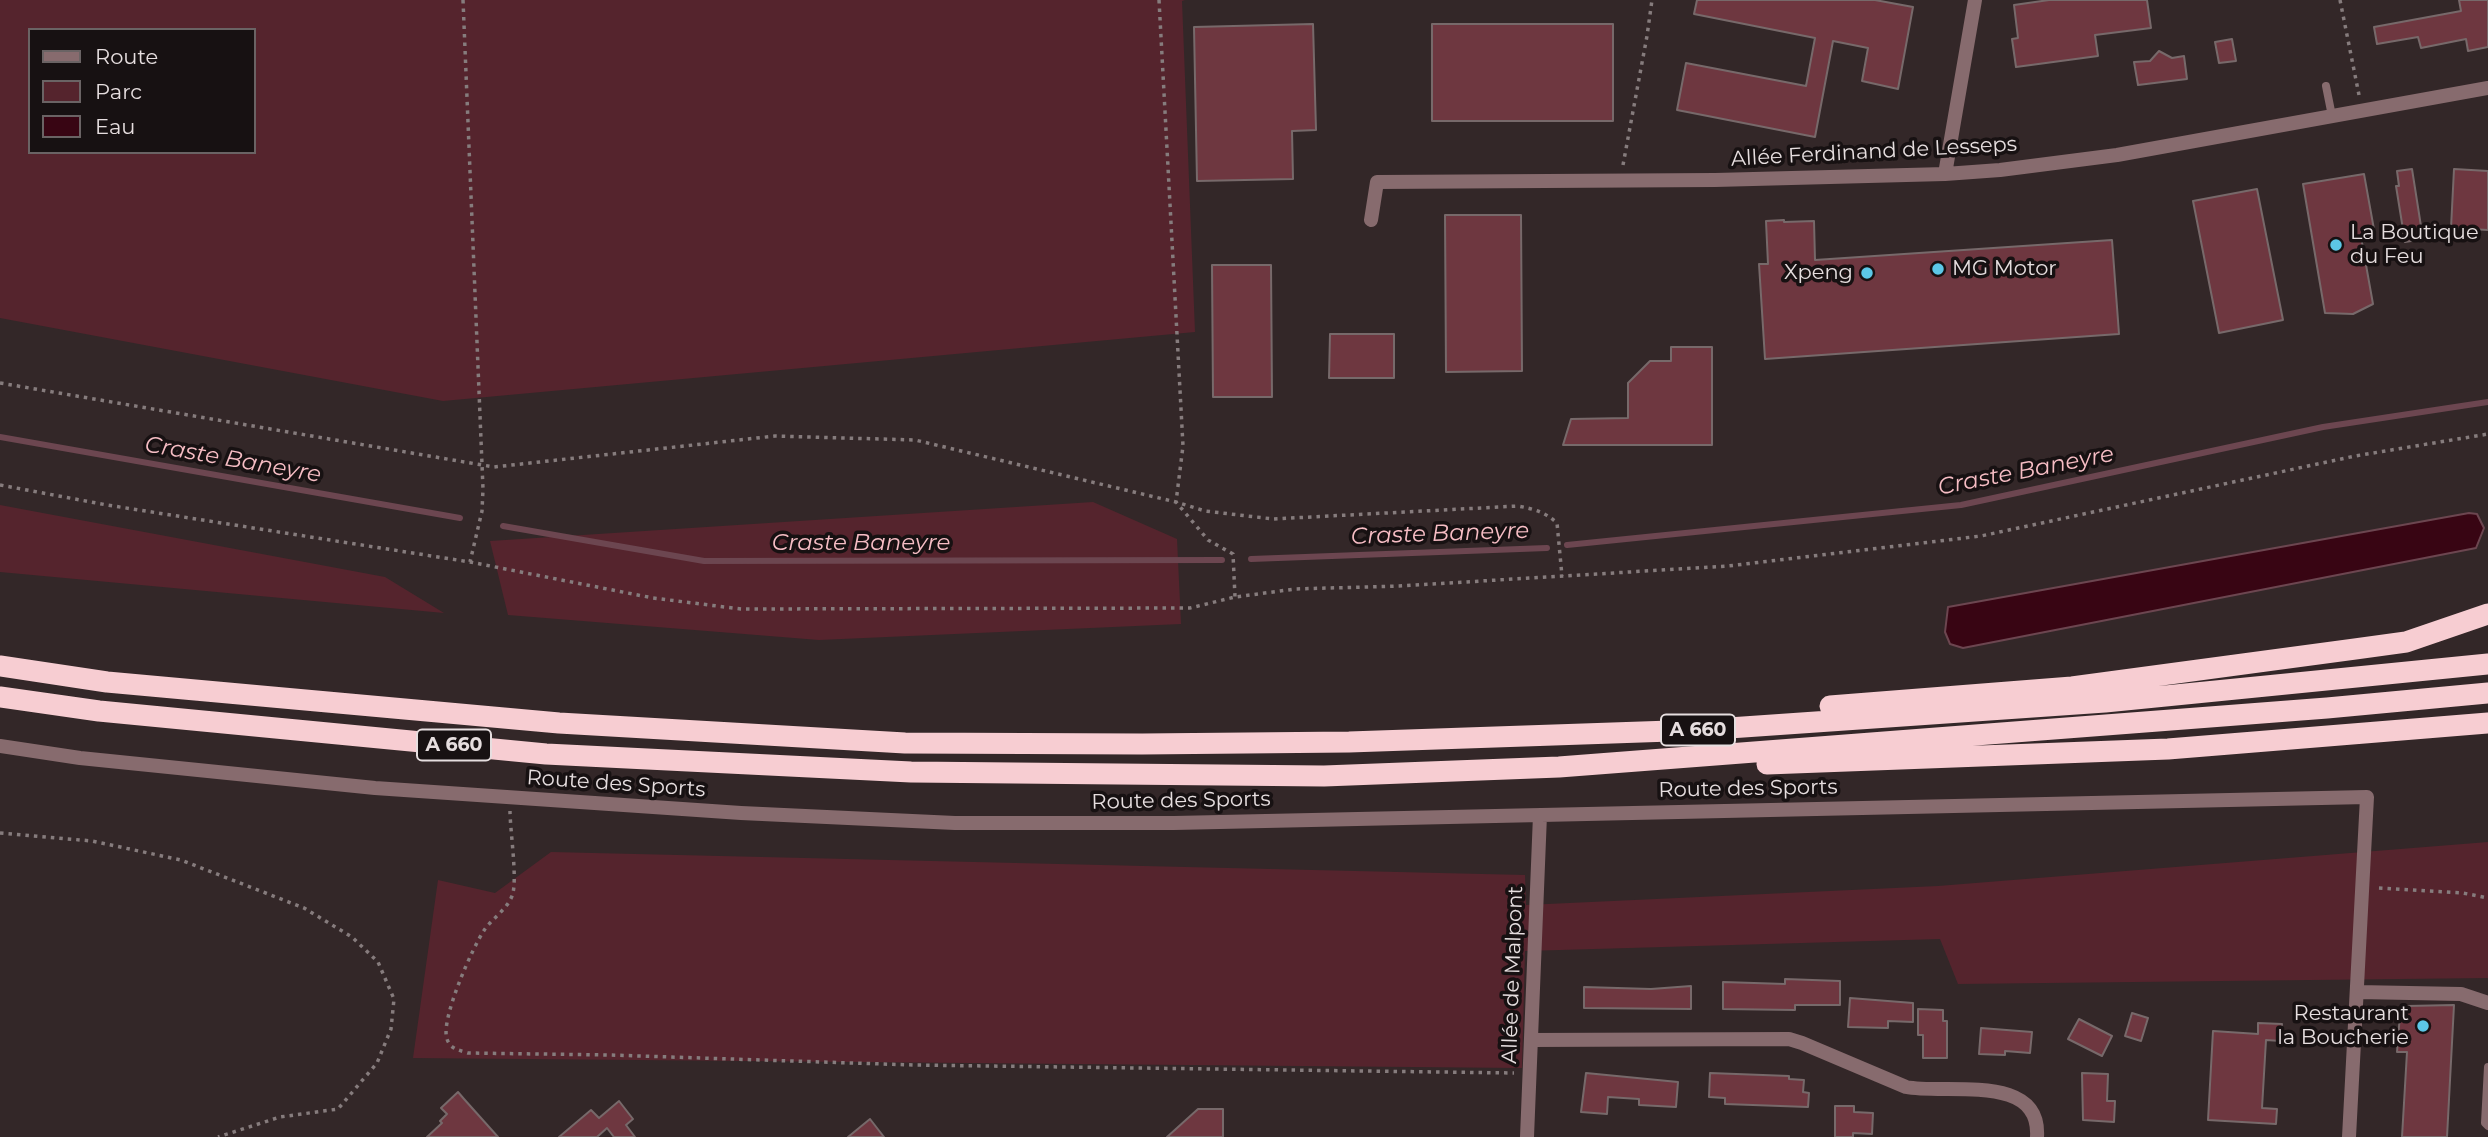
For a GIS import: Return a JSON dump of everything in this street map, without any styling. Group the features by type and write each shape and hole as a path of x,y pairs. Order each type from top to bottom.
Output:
{"highway":[{"path":"1349,742 2072,687 2406,642 2488,614"},
{"name":"A 660","path":"0,666 107,682 586,725 905,743 1142,744 1349,742 1714,729 2105,702 2488,664"},
{"name":"A 660","path":"0,697 113,712 546,754 911,772 1324,776 1559,767 2327,708 2488,693"},
{"path":"1559,767 1844,763 2168,749 2488,723"}],"street":[{"path":"1945,174 1975,0"},
{"name":"Allée Ferdinand de Lesseps","path":"1371,220 1377,182 1619,181 1945,174 2000,170 2116,155 2488,88"},
{"name":"Route des Sports","path":"0,746 79,758 219,773 509,798 741,813 955,822 1174,823 2367,797 2363,887"},
{"name":"Allée de Malpont","path":"1527,1137 1541,815"},
{"path":"2349,1137 2363,887"},
{"path":"2358,992 2461,994 2488,1003"},
{"path":"1531,1040 1789,1040 1906,1087 1922,1090 2006,1092 2029,1107 2035,1117 2038,1137"}],"lane":[{"path":"2326,86 2332,116"},
{"path":"2488,1066 2485,1123 2488,1126"}],"path":[{"path":"463,0 482,466 482,511 470,562"},
{"path":"1159,0 1183,446 1176,502 1208,540 1233,554 1235,597"},
{"path":"1619,181 1652,0"},
{"path":"2340,0 2359,97"},
{"path":"0,383 494,467 775,436 915,440 1205,511 1273,519 1518,506 1548,515 1557,523 1562,576"},
{"path":"0,485 120,507 470,562 653,598 741,609 1190,608 1235,597 1295,589 1399,586 1728,566 1981,536 2355,456 2488,434"},
{"path":"509,798 514,888 512,898 478,940 467,961 446,1024 447,1039 454,1049 461,1051 913,1065 1530,1073"},
{"path":"0,833 92,841 181,860 304,908 352,937 378,962 394,999 391,1029 377,1063 338,1109 279,1117 218,1137"},
{"path":"2363,887 2417,889 2488,898"}],"green space":[{"path":"0,0 1185,0 1182,1 1195,332 443,401 0,318"},
{"path":"1093,502 1177,539 1181,624 819,640 508,615 490,541"},
{"path":"0,505 385,577 444,613 0,572"},
{"path":"2488,842 2488,978 1958,984 1940,939 1525,951 1522,1068 413,1058 438,880 495,893 551,852 1525,875 1526,905 1938,886"}],"water":[{"path":"2469,513 2477,514 2484,528 2476,548 1963,648 1950,644 1945,632 1948,607"}],"building":[{"path":"1697,0 1875,0 1913,7 1898,89 1862,81 1868,48 1833,41 1815,137 1677,110 1686,63 1806,86 1815,38 1694,14"},
{"path":"2049,0 2147,0 2151,28 2095,35 2098,56 2016,67 2012,39 2018,38 2014,5"},
{"path":"2459,0 2488,0 2488,47 2468,51 2466,39 2421,48 2418,37 2377,44 2374,27 2461,11"},
{"path":"1313,24 1316,130 1292,131 1293,179 1197,181 1194,27"},
{"path":"1432,24 1613,24 1613,121 1432,121"},
{"path":"2232,39 2236,61 2219,63 2215,42"},
{"path":"2159,51 2172,58 2184,56 2187,79 2138,85 2134,62 2150,61"},
{"path":"2412,169 2423,239 2405,242 2396,186 2399,186 2397,171"},
{"path":"2454,169 2488,171 2488,230 2451,228"},
{"path":"2364,174 2375,235 2361,237 2373,304 2353,314 2325,313 2303,184"},
{"path":"2257,189 2283,320 2219,333 2193,201"},
{"path":"1445,215 1521,215 1522,371 1446,372"},
{"path":"1766,221 1814,221 1815,260 2112,240 2119,334 1765,359 1759,264 1768,264"},
{"path":"1212,265 1271,265 1272,397 1213,397"},
{"path":"1330,334 1394,334 1394,378 1329,378"},
{"path":"1671,347 1712,347 1712,445 1563,445 1571,419 1628,418 1628,383 1650,361 1671,361"},
{"path":"1785,979 1840,981 1840,1005 1795,1005 1795,1010 1723,1009 1723,982 1785,984"},
{"path":"1691,986 1691,1009 1584,1008 1584,987 1651,989"},
{"path":"1850,998 1913,1003 1913,1022 1888,1021 1888,1028 1848,1027"},
{"path":"2454,1005 2447,1137 2402,1137 2407,1052 2397,1052 2400,1014 2407,1015 2407,1006"},
{"path":"1918,1009 1943,1010 1943,1021 1947,1021 1947,1058 1923,1058 1923,1035 1918,1035"},
{"path":"2132,1013 2148,1018 2141,1041 2125,1036"},
{"path":"2079,1019 2112,1036 2102,1056 2068,1039"},
{"path":"2258,1023 2282,1024 2281,1041 2266,1040 2262,1108 2277,1109 2276,1124 2208,1120 2213,1031 2258,1034"},
{"path":"1981,1028 2032,1032 2030,1053 2005,1051 2005,1055 1979,1054"},
{"path":"1586,1073 1678,1082 1676,1107 1639,1105 1639,1099 1608,1097 1607,1114 1581,1112"},
{"path":"1710,1073 1789,1076 1789,1079 1804,1080 1803,1092 1809,1093 1808,1107 1725,1104 1725,1098 1709,1097"},
{"path":"2082,1073 2108,1074 2107,1101 2115,1101 2114,1122 2083,1120"},
{"path":"458,1092 498,1137 427,1137 442,1123 440,1121 447,1114 441,1108"},
{"path":"619,1101 633,1119 626,1125 635,1137 614,1137 607,1128 597,1137 559,1137 591,1110 599,1118"},
{"path":"1835,1106 1854,1106 1854,1112 1873,1113 1872,1134 1853,1133 1853,1137 1835,1137"},
{"path":"1198,1109 1223,1109 1223,1137 1167,1137"},
{"path":"870,1119 884,1137 848,1137"}],"waterway":[{"name":"Craste Baneyre","path":"1567,545 1961,505 2323,427 2488,402"},
{"name":"Craste Baneyre","path":"0,437 460,518"},
{"name":"Craste Baneyre","path":"503,526 704,561 1222,560"},
{"name":"Craste Baneyre","path":"1251,559 1547,548"}],"place":[{"name":"La Boutique du Feu","path":"2336,245"},
{"name":"MG Motor","path":"1938,269"},
{"name":"Xpeng","path":"1867,273"},
{"name":"Restaurant la Boucherie","path":"2423,1026"}]}
